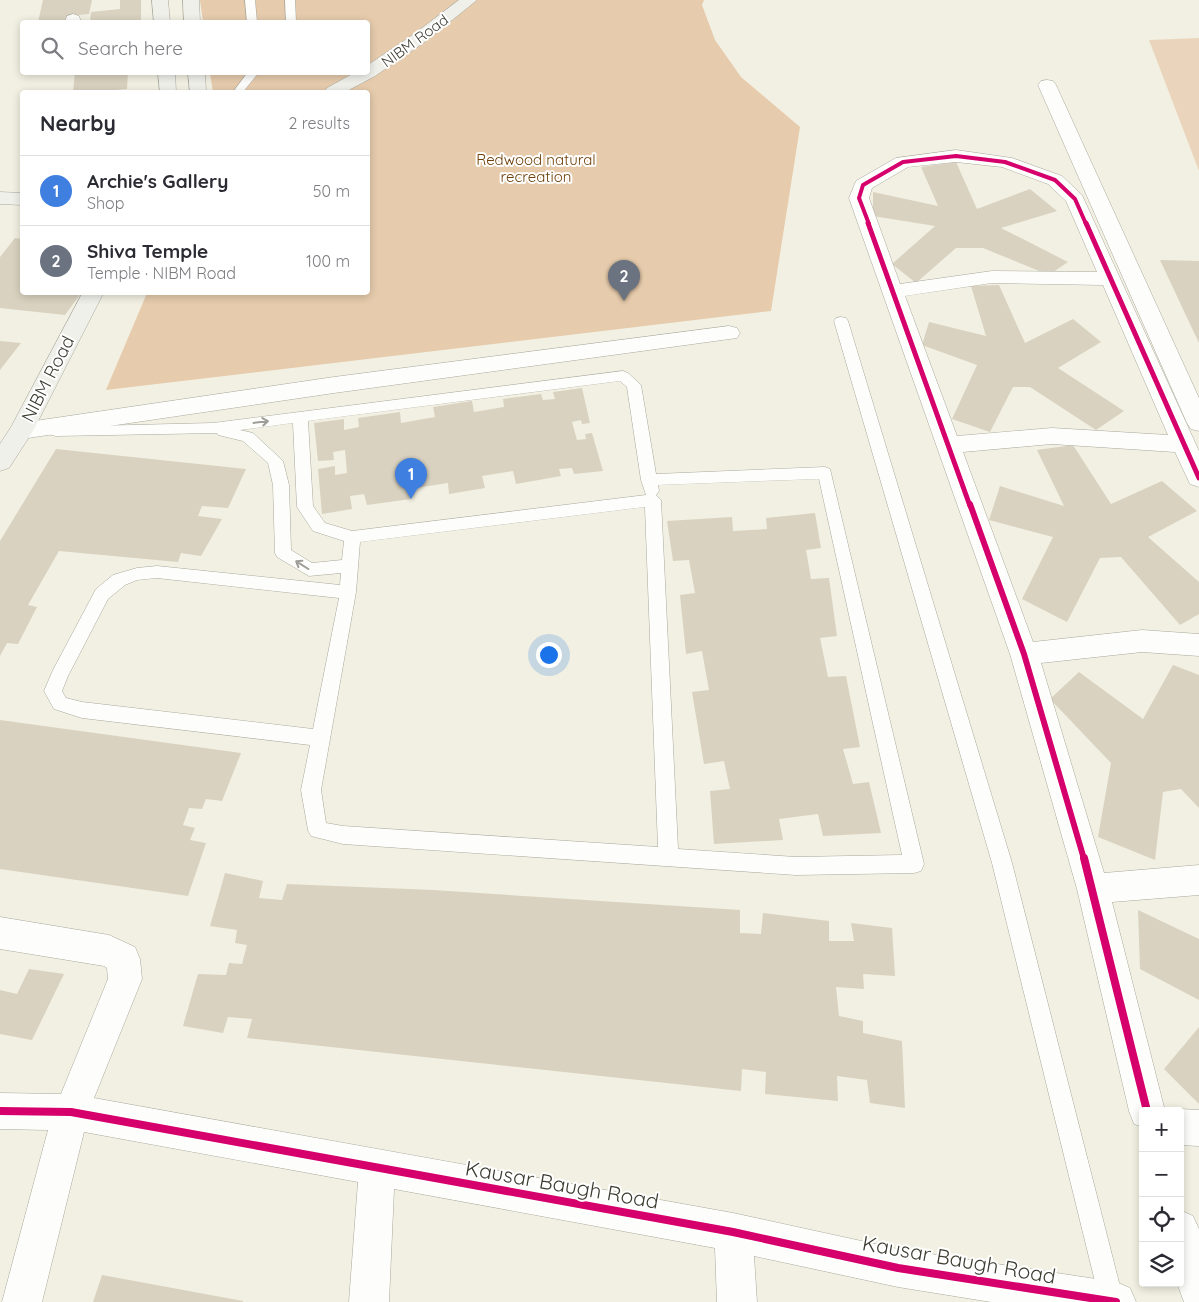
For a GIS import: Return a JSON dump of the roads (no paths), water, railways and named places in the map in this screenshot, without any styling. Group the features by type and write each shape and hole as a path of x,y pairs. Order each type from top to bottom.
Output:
{"main road":[{"path":"160,0 162,20"},
{"path":"191,0 192,20"},
{"name":"NIBM Road","path":"370,73 437,26 469,0"},
{"path":"166,75 168,90"},
{"path":"196,75 198,90"},
{"name":"NIBM Road","path":"337,90 367,75"},
{"path":"0,198 20,199"},
{"name":"NIBM Road","path":"1,459 21,431 92,295"}],"street":[{"path":"1047,85 1199,423"},
{"path":"1146,1107 1093,889 1024,654 859,198 863,185 903,162 956,156 1005,162 1055,180 1075,199 1199,478"},
{"path":"894,291 992,277 1110,279"},
{"path":"21,431 334,385 729,333"},
{"path":"1176,370 1199,370"},
{"path":"948,445 1052,436 1184,444"},
{"path":"1024,654 1142,641 1199,645"},
{"path":"1093,889 1199,880"},
{"path":"0,933 109,950 123,959 125,979 71,1112 22,1302"},
{"name":"Kausar Baugh Road","path":"0,1111 71,1112 732,1232 898,1268 1116,1302"},
{"path":"1184,1127 1199,1128"},
{"path":"369,1302 377,1168"},
{"path":"732,1232 737,1302"},
{"path":"1184,1242 1199,1291"}],"lane":[{"path":"250,0 252,20"},
{"path":"290,0 291,20"},
{"path":"240,90 252,75"},
{"path":"841,321 1002,863 1112,1302"},
{"path":"21,431 213,428 623,376 634,385 653,500 668,857"},
{"path":"300,417 305,507 319,527 352,537 653,500"},
{"path":"213,428 248,437 275,461 281,485 283,552 309,570 350,566"},
{"path":"352,537 348,592 311,790 318,830 343,835 796,866 914,864 825,473 649,480"},
{"path":"320,738 82,710 60,704 54,691 59,675 102,594 119,580 137,574 156,572 348,592"}],"place":[{"name":"Shiva Temple","path":"624,301"},
{"name":"Archie's Gallery","path":"411,499"}],"park label":[{"name":"Redwood natural recreation","path":"536,168"}]}
